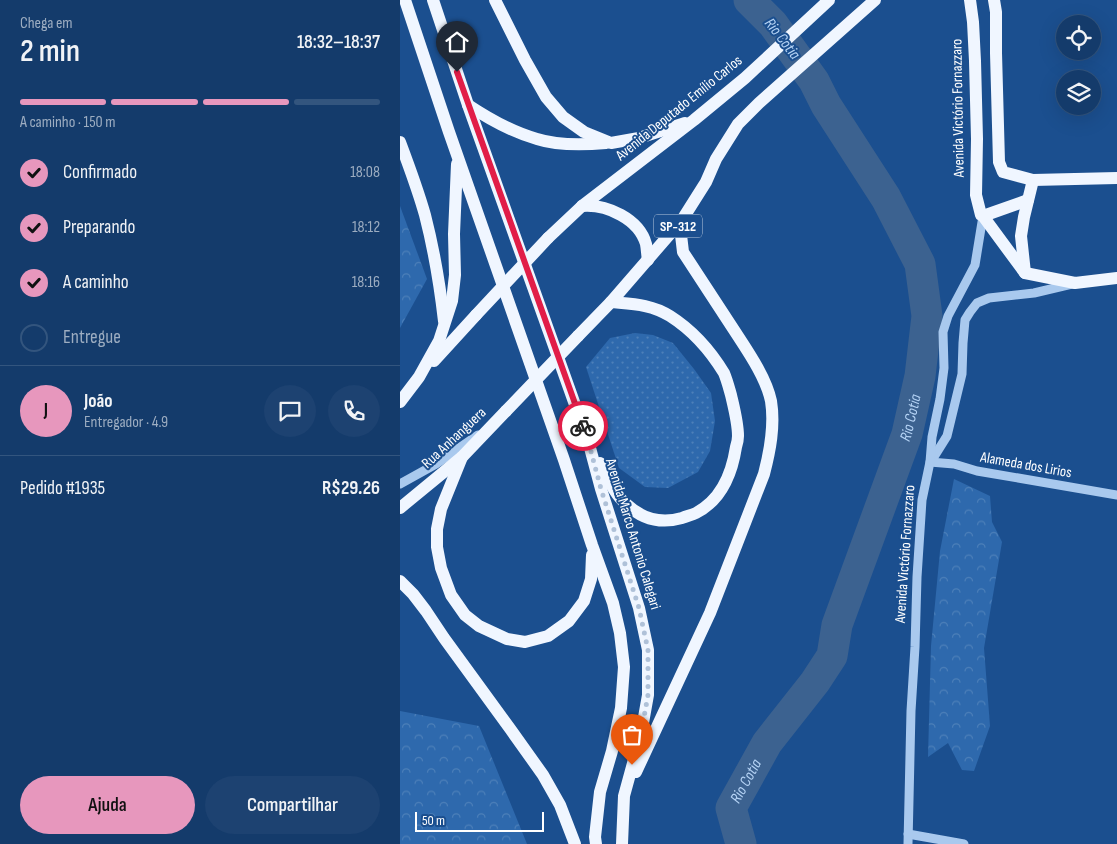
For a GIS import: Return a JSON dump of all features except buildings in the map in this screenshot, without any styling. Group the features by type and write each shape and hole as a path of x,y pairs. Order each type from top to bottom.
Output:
{"main road":[{"path":"405,0 613,603 620,633 624,666 621,708 612,751 600,792 595,837 596,844"},
{"name":"Avenida Marco Antonio Calegari","path":"433,0 468,105 589,444 601,489 639,608 648,650 648,695 641,734 624,796 622,844"},
{"path":"495,0 546,97 563,117 584,132 611,143"},
{"name":"Avenida Deputado Emílio Carlos","path":"419,377 548,238 582,206 694,120 745,78 829,0"},
{"name":"SP-312","path":"611,302 682,220 706,182 716,159 738,124 875,0"},
{"name":"Avenida Victório Fornazzaro","path":"970,0 975,61 976,195 982,215"},
{"path":"994,0 996,12 999,162 1003,172 1033,180 1117,178"},
{"path":"468,105 493,121 538,140 562,144 611,143 639,138 694,120"},
{"path":"400,142 425,216 439,283 445,325"},
{"path":"400,402 419,377 439,341 452,301 455,275 454,234 457,154"},
{"path":"1025,273 1020,236 1033,180"},
{"path":"1028,200 982,215 1025,273 1075,283 1117,278"},
{"path":"582,206 600,207 626,218 641,234 646,244 648,260"},
{"path":"624,796 710,613 764,474 770,450 772,421 770,401 761,374 683,252 682,220"},
{"path":"589,444 612,488 626,504 641,516 655,520 676,520 696,513 712,502 727,482 738,436 735,408 725,375 707,348 685,327 668,315 650,307 633,303 611,302"},
{"name":"Rua Anhanguera","path":"400,508 462,457 611,302"},
{"path":"400,394 419,377"},
{"path":"462,457 441,509 437,529 437,547 441,568 451,595 465,615 479,626 506,639 525,642 548,636 569,621 584,601 591,578 592,544"},
{"path":"400,581 426,611 449,646 543,775 560,805 576,844"}],"street":[{"name":"Avenida Victório Fornazzaro","path":"908,844 917,577 922,500 930,462 932,437 944,368 943,332 948,316 975,265 982,215"},
{"path":"930,462 947,436 962,374 966,320 977,303 989,298 1034,293 1075,283"},
{"path":"400,484 436,464 496,422"},
{"name":"Alameda dos Lirios","path":"930,462 954,464 977,472 1117,495"},
{"path":"908,834 964,844"}],"green space":[{"path":"400,206 427,279 400,328"},
{"path":"635,333 653,335 673,343 711,393 715,421 710,451 698,472 668,488 645,487 619,468 586,367 610,338"},
{"path":"954,479 990,496 992,522 1002,542 984,648 990,726 974,771 962,770 948,743 928,757 931,646 940,551"},
{"path":"400,711 479,726 527,844 400,844"}],"waterway":[{"name":"Rio Cotia","path":"741,844 731,808 767,743 815,682 832,656 837,625 907,434 920,376 927,316 920,264 886,198 826,105 814,81 773,24 749,0"}],"way so far":[{"path":"583,426 639,608 648,650 648,695 641,734 632,765"}],"route":[{"path":"457,72 583,426"}]}
